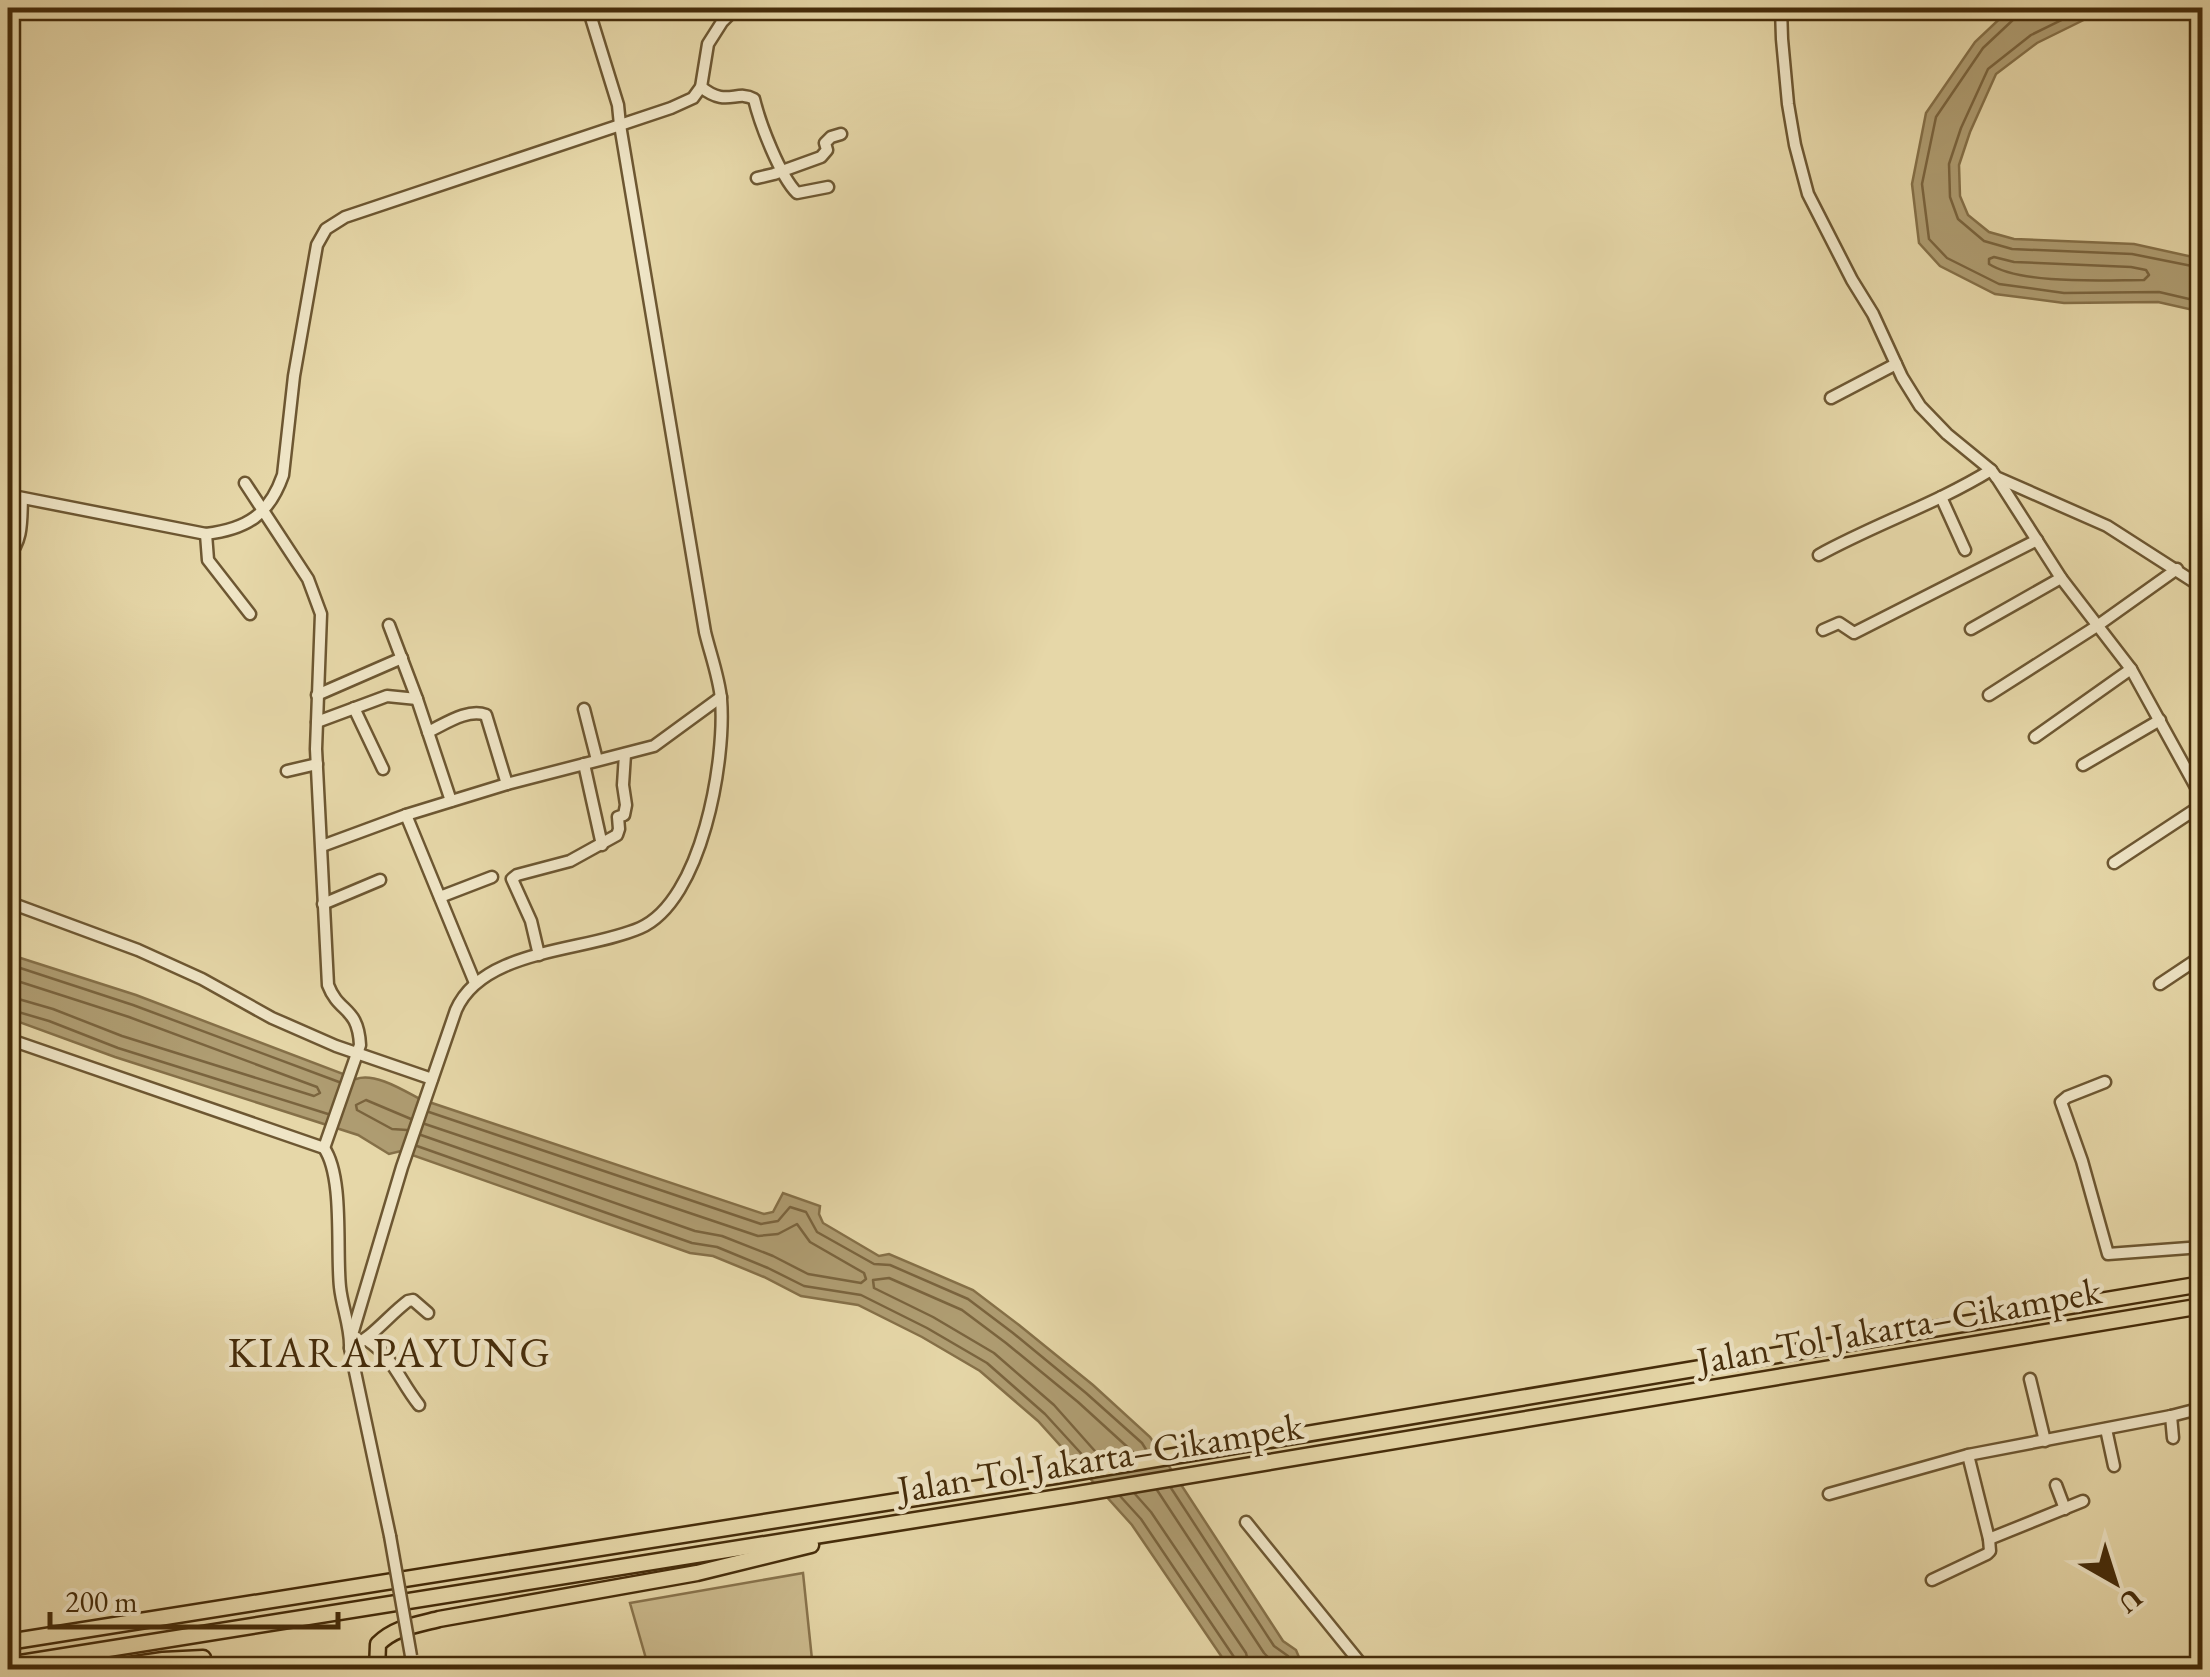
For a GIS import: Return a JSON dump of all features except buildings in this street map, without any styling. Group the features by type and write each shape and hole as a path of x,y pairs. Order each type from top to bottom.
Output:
{"highway":[{"name":"Jalan Tol Jakarta–Cikampek","path":"8,1642 1055,1476 2202,1284"},
{"name":"Jalan Tol Jakarta–Cikampek","path":"8,1666 1072,1495 2202,1306"},
{"path":"377,1670 378,1644 402,1628 696,1573 908,1521"},
{"path":"96,1670 203,1658"}],"street":[{"path":"350,1343 402,1167 460,1000 475,983 502,968 651,922 678,895 690,869 703,833 720,743 721,697 705,632 618,106 588,8"},
{"path":"8,495 206,534 236,528 263,513 283,475 294,376 317,246 326,229 345,217 620,126 692,98 701,87 708,44 736,8"},
{"path":"1781,8 1795,145 1808,194 1920,406 1994,474 2107,526 2202,587"},
{"path":"701,87 723,98 743,94 754,99 766,137 790,186 797,193 828,188"},
{"path":"757,178 821,157 827,150 827,140 841,134"},
{"path":"1831,398 1896,364"},
{"path":"1818,556 1875,526 1994,474"},
{"path":"1994,474 2061,578 2131,668 2202,802 2114,863"},
{"path":"245,483 308,579 322,614 317,764 328,985 335,1000 355,1018 360,1032 358,1054 324,1148"},
{"path":"1941,497 1958,524 1965,550"},
{"path":"8,556 19,537 22,499"},
{"path":"206,534 208,560 250,614"},
{"path":"1823,630 1840,623 1854,632 2037,540"},
{"path":"1989,696 2097,626 2176,568"},
{"path":"1972,629 2061,578"},
{"path":"389,626 452,801"},
{"path":"317,696 402,658"},
{"path":"2035,737 2131,668"},
{"path":"317,722 387,696 418,700"},
{"path":"322,846 507,784 654,746 721,697"},
{"path":"354,708 383,769"},
{"path":"584,709 597,760"},
{"path":"428,732 480,712 486,716 507,784"},
{"path":"2083,765 2160,720"},
{"path":"539,955 531,921 512,879 570,861 619,832 618,817 626,809 625,754"},
{"path":"287,771 317,764"},
{"path":"584,764 602,845"},
{"path":"406,815 475,983"},
{"path":"440,898 492,877"},
{"path":"323,904 380,880"},
{"path":"8,902 138,950 202,979 272,1018 358,1054 432,1079"},
{"path":"2160,984 2201,962"},
{"path":"8,1039 324,1148 330,1156 340,1285 390,1536 412,1670"},
{"path":"2105,1082 2061,1102 2108,1254 2202,1247"},
{"path":"350,1343 367,1340 408,1301 413,1300 428,1313"},
{"path":"367,1340 388,1356 419,1405"},
{"path":"2030,1379 2045,1441"},
{"path":"1829,1494 1968,1456 2202,1408"},
{"path":"2171,1416 2173,1438"},
{"path":"2106,1429 2114,1466"},
{"path":"1932,1580 1990,1550 1968,1456"},
{"path":"2056,1485 2065,1509"},
{"path":"1989,1539 2083,1501"},
{"path":"1246,1522 1366,1670"}],"shaded area":[{"path":"803,1573 813,1669 649,1669 630,1603"}],"water":[{"path":"2011,8 2108,8 2037,43 1996,74 1959,165 1960,196 1968,215 1989,232 2014,239 2134,244 2202,259 2202,312 2158,302 2064,303 1995,294 1940,266 1919,243 1912,184 1926,113 1975,42"},
{"path":"8,954 136,995 356,1079 380,1080 420,1099 764,1214 773,1212 783,1193 820,1206 823,1223 879,1256 889,1254 973,1290 1093,1385 1150,1437 1283,1641 1296,1650 1303,1667 1309,1669 1230,1669 1132,1525 1038,1421 980,1371 922,1337 858,1305 801,1296 713,1256 690,1253 401,1151 389,1154 358,1135 115,1057 8,1018"}],"district":[{"name":"KIARAPAYUNG","path":"390,1352"}]}
